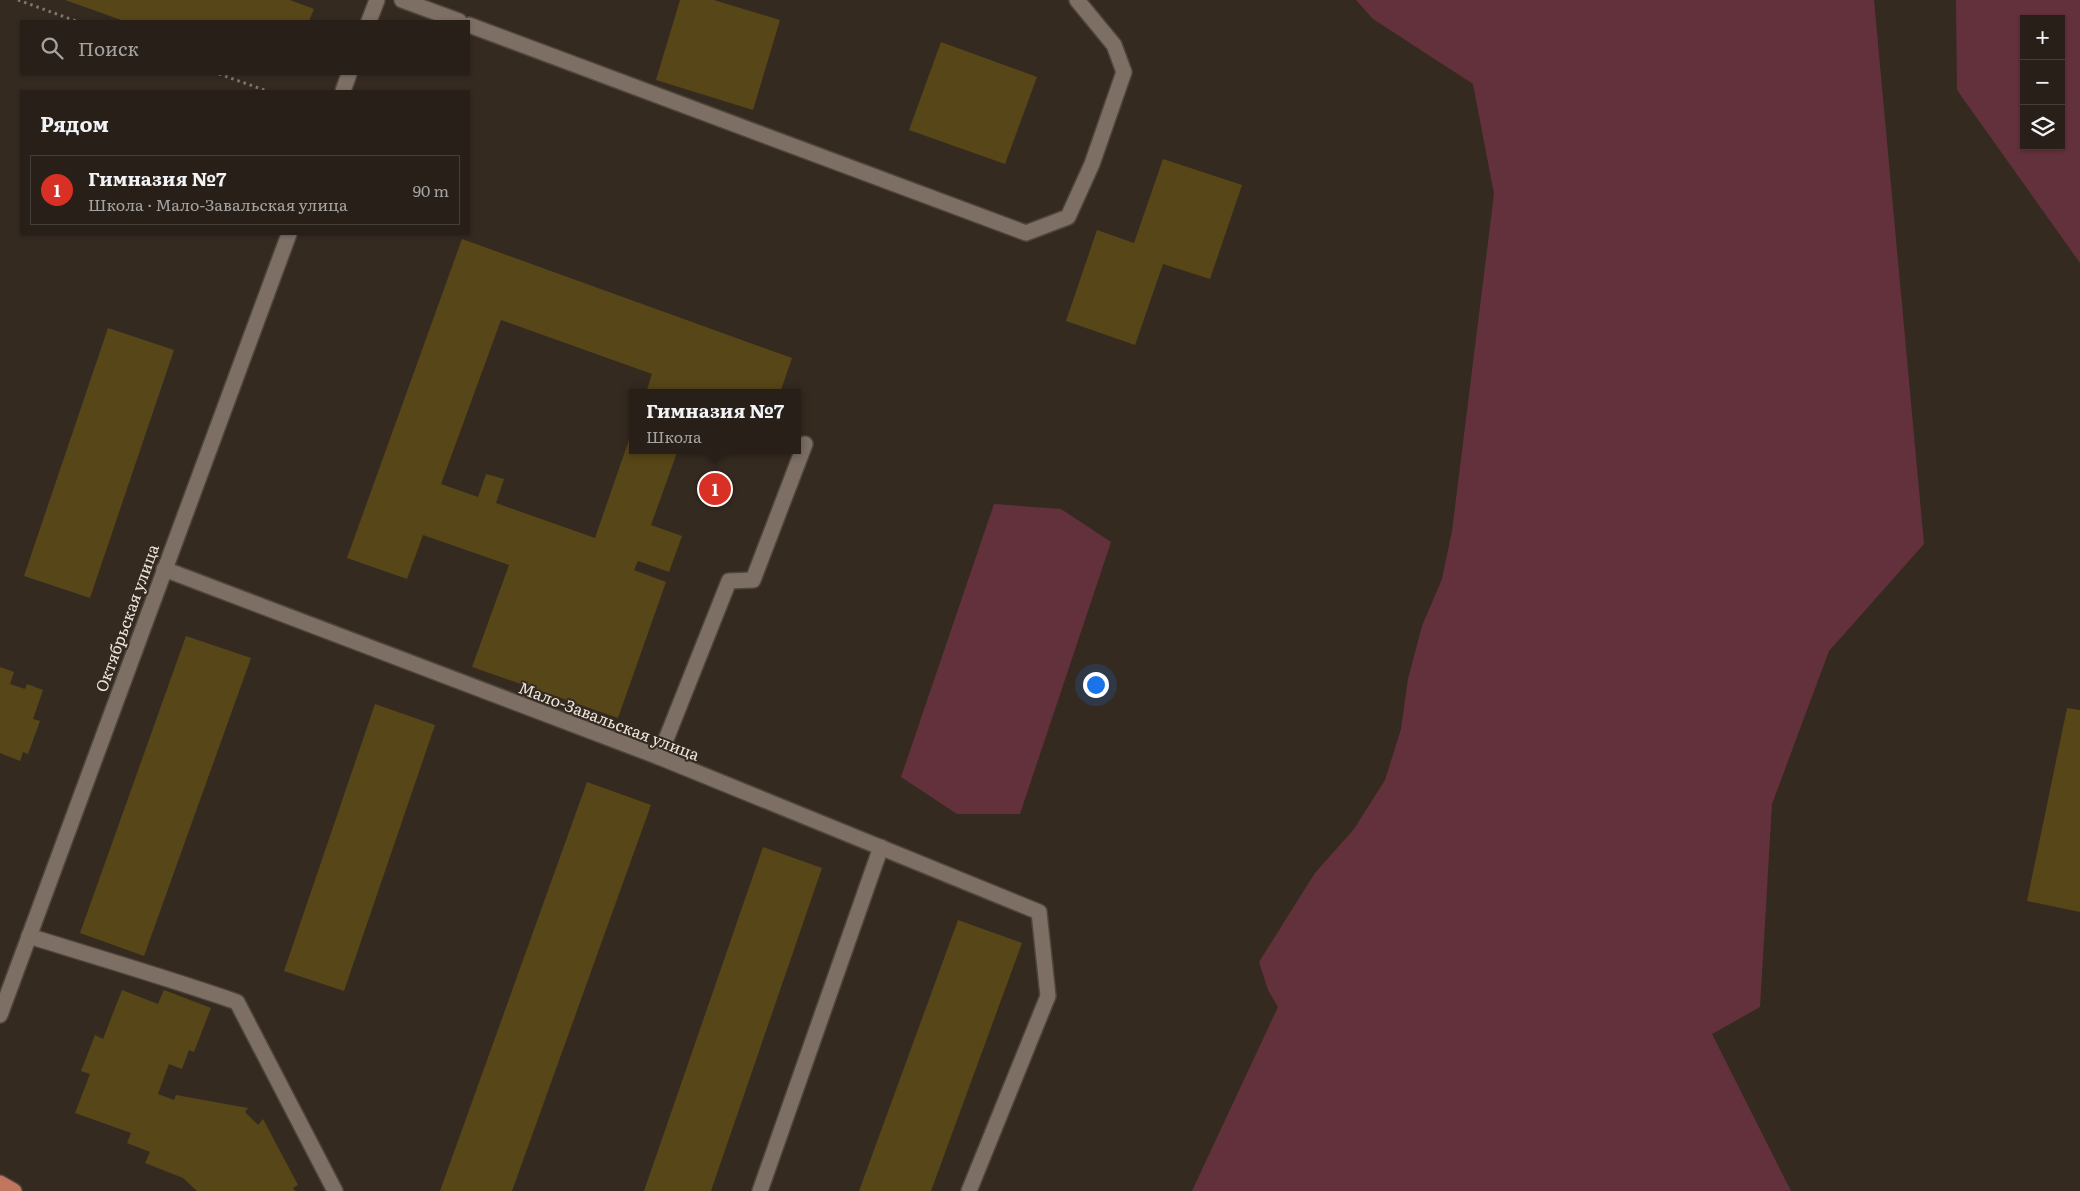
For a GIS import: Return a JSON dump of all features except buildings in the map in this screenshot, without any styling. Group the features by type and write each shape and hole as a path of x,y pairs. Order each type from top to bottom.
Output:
{"main road":[{"path":"0,1183 14,1191"}],"street":[{"path":"369,20 377,0"},
{"path":"402,0 455,20"},
{"path":"470,25 1026,233 1068,217 1092,164 1124,72 1114,45 1077,0"},
{"path":"343,90 349,75"},
{"name":"Октябрьская улица","path":"0,1015 289,235"},
{"path":"659,757 729,581 752,580 805,444"},
{"name":"Мало-Завальская улица","path":"164,570 659,757 1039,912 1048,996 969,1191"},
{"path":"760,1191 881,847"},
{"path":"29,936 136,970 166,977 237,1002 335,1191"}],"path":[{"path":"18,0 73,20"},
{"path":"222,75 264,90"}],"shaded area":[{"path":"1356,0 1874,0 1924,544 1829,651 1772,804 1760,1007 1712,1034 1791,1191 1192,1191 1278,1007 1268,990 1259,962 1315,873 1354,829 1385,780 1401,729 1408,679 1422,626 1442,579 1452,531 1494,194 1473,84 1373,19"},
{"path":"1956,0 2080,0 2080,263 1957,90"},
{"path":"994,504 1061,509 1111,542 1020,814 957,814 901,777"}],"place":[{"name":"Гимназия №7","path":"715,489"}]}
